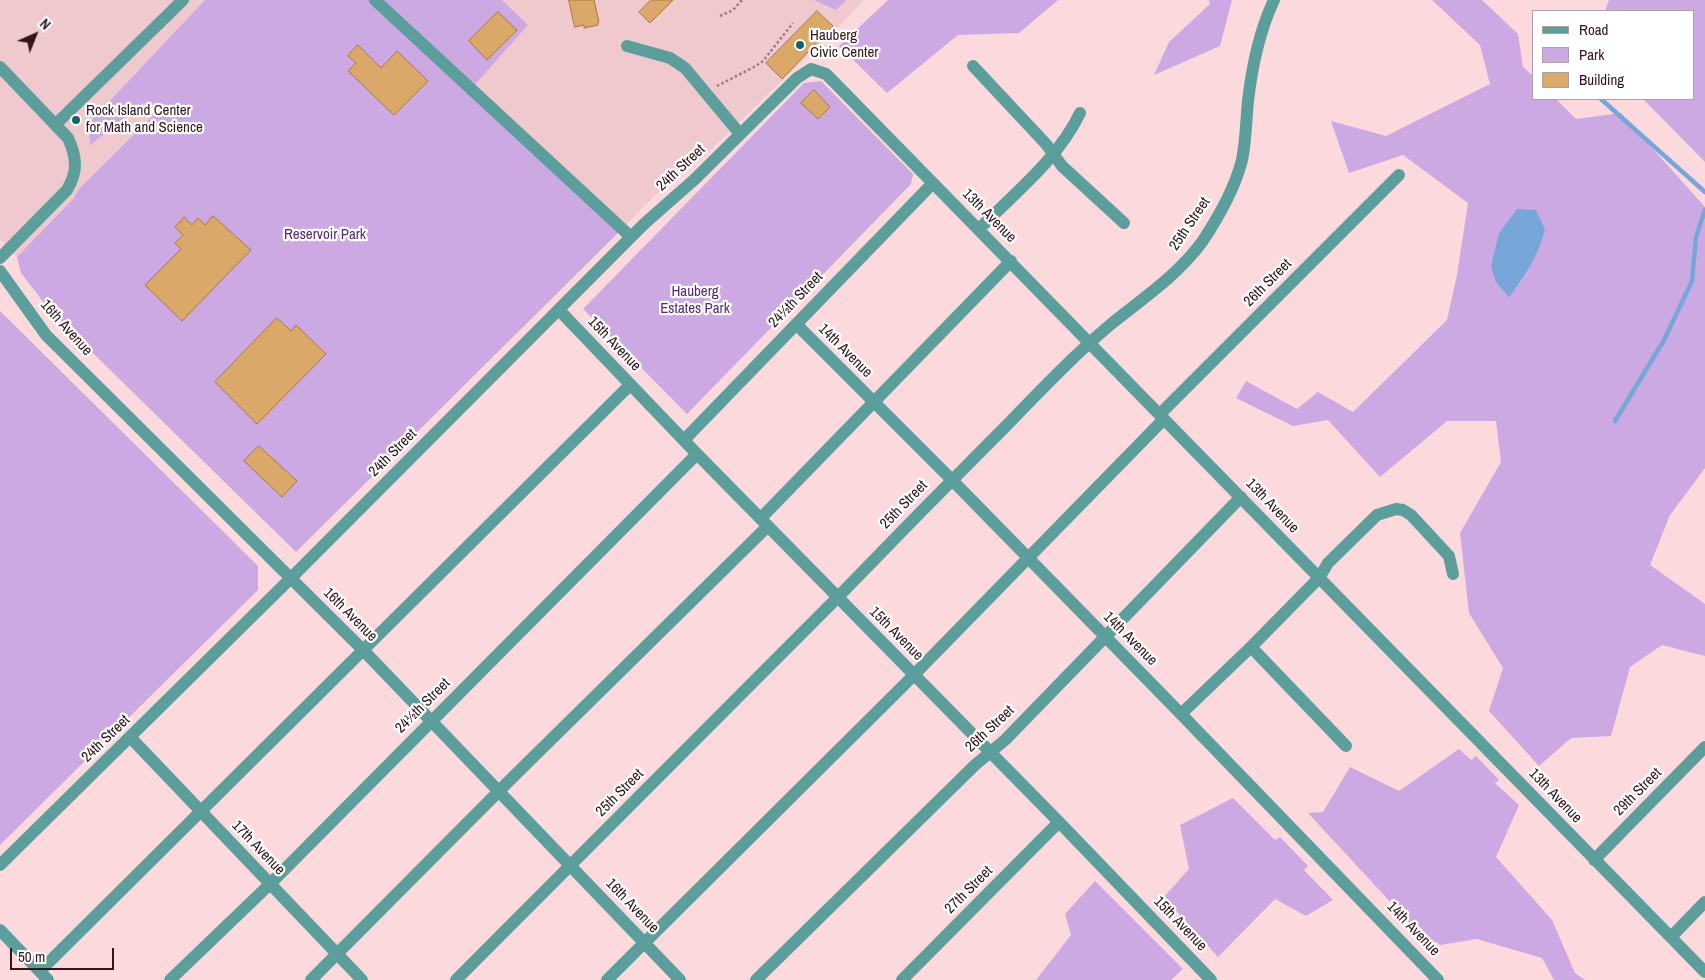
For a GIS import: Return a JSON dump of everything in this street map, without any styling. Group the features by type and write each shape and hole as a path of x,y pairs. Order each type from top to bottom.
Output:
{"street":[{"path":"56,125 183,0"},
{"path":"374,0 631,237"},
{"name":"25th Street","path":"456,980 1090,342 1154,291 1187,260 1202,242 1236,179 1242,157 1253,65 1261,32 1274,0"},
{"path":"627,46 670,58 685,68 740,134"},
{"path":"974,66 1046,144 1062,166 1124,223"},
{"path":"0,67 68,138 74,152 75,164 74,178 67,190 0,258"},
{"name":"24th Street","path":"0,865 291,578 631,237 695,179 797,78 812,68"},
{"name":"13th Avenue","path":"812,68 826,74 1011,261 1705,972"},
{"path":"979,229 1054,154 1071,132 1080,113"},
{"name":"26th Street","path":"607,980 914,675 1162,416 1398,176"},
{"name":"24½th Street","path":"684,440 932,182"},
{"path":"311,980 764,522 873,402 1011,261"},
{"name":"16th Avenue","path":"0,271 46,335 432,720 498,792 680,980"},
{"name":"15th Avenue","path":"559,310 697,454 1059,822 1205,978"},
{"name":"14th Avenue","path":"796,324 1028,557 1438,980"},
{"path":"0,930 44,976 200,812 630,385"},
{"name":"24½th Street","path":"170,980 270,884 697,454"},
{"name":"26th Street","path":"756,980 968,772 1005,740 1241,497"},
{"path":"1181,714 1319,578 1328,563 1377,515 1396,509 1403,510 1411,515 1449,556 1453,574"},
{"path":"1251,647 1346,746"},
{"name":"17th Avenue","path":"130,737 362,980"},
{"name":"29th Street","path":"1594,860 1705,747"},
{"name":"27th Street","path":"902,980 1059,822"},
{"path":"1671,937 1705,902"}],"path":[{"path":"720,16 733,10 742,0"},
{"path":"704,91 729,80 763,61 794,22"}],"shaded area":[{"name":"Rock Island Center for Math and Science","path":"0,0 271,0 17,257 0,239"},
{"path":"502,0 864,0 703,157 667,183 621,230 471,89 528,25"}],"green space":[{"name":"Reservoir Park","path":"205,0 502,0 528,25 471,89 621,230 296,552 51,312 21,273 17,257 74,198 79,189 165,104 143,103 90,145 89,123"},
{"path":"814,0 846,0 836,10"},
{"path":"888,0 1058,0 1019,33 958,35 887,93 839,46"},
{"path":"1209,0 1232,0 1220,46 1154,75 1169,42 1210,4"},
{"path":"1432,0 1482,0 1518,34 1523,67 1532,75 1532,100 1557,100 1576,119 1621,113 1705,207 1705,468 1670,515 1650,565 1705,604 1705,656 1662,645 1630,667 1611,736 1571,738 1539,766 1489,711 1503,668 1469,613 1460,533 1501,462 1496,421 1447,421 1380,477 1328,420 1293,426 1236,398 1246,381 1297,409 1318,392 1353,412 1447,320 1457,275 1468,203 1403,155 1349,173 1331,121 1386,136 1490,84 1480,45","holes":["1545,230 1535,257 1526,274 1509,296 1496,282"]},
{"path":"1609,0 1705,0 1705,162 1644,100 1695,100 1695,10 1605,10"},
{"name":"Hauberg Estates Park","path":"821,81 913,174 911,184 687,414 583,309 804,83"},
{"path":"0,311 258,566 258,590 0,845"},
{"path":"1459,749 1471,760 1476,756 1499,780 1495,783 1519,805 1496,857 1552,920 1575,973 1585,980 1554,980 1542,958 1477,939 1440,945 1436,941 1433,948 1308,813 1323,812 1350,767 1399,791"},
{"path":"1233,798 1275,840 1280,837 1308,866 1304,870 1333,900 1306,916 1275,899 1218,957 1164,897 1189,869 1180,825"},
{"path":"1095,881 1183,969 1171,980 1036,980 1071,935 1065,914"}],"water":[{"path":"1517,209 1536,210 1545,230 1531,265 1509,297 1496,282 1491,266 1499,233"}],"building":[{"path":"569,0 594,0 598,25 584,28 584,25 575,27"},
{"path":"651,0 673,0 650,23 639,12"},
{"name":"Hauberg Civic Center","path":"817,11 833,26 782,79 766,63"},
{"path":"498,12 517,30 487,60 469,41"},
{"path":"358,45 381,68 397,51 428,81 394,115 348,71 356,63 348,56"},
{"path":"814,90 830,107 818,119 801,103"},
{"path":"213,216 251,250 182,321 145,285 181,249 175,243 183,235 175,227 184,217 192,225 198,218 205,225"},
{"path":"277,318 291,331 296,325 326,354 257,424 215,382"},
{"path":"259,446 297,481 282,497 244,461"}],"waterway":[{"path":"1602,100 1705,192"},
{"path":"1615,421 1664,340 1692,281 1696,237 1705,210"}],"place":[{"name":"Hauberg Civic Center","path":"800,45"},
{"name":"Rock Island Center for Math and Science","path":"76,120"}]}
